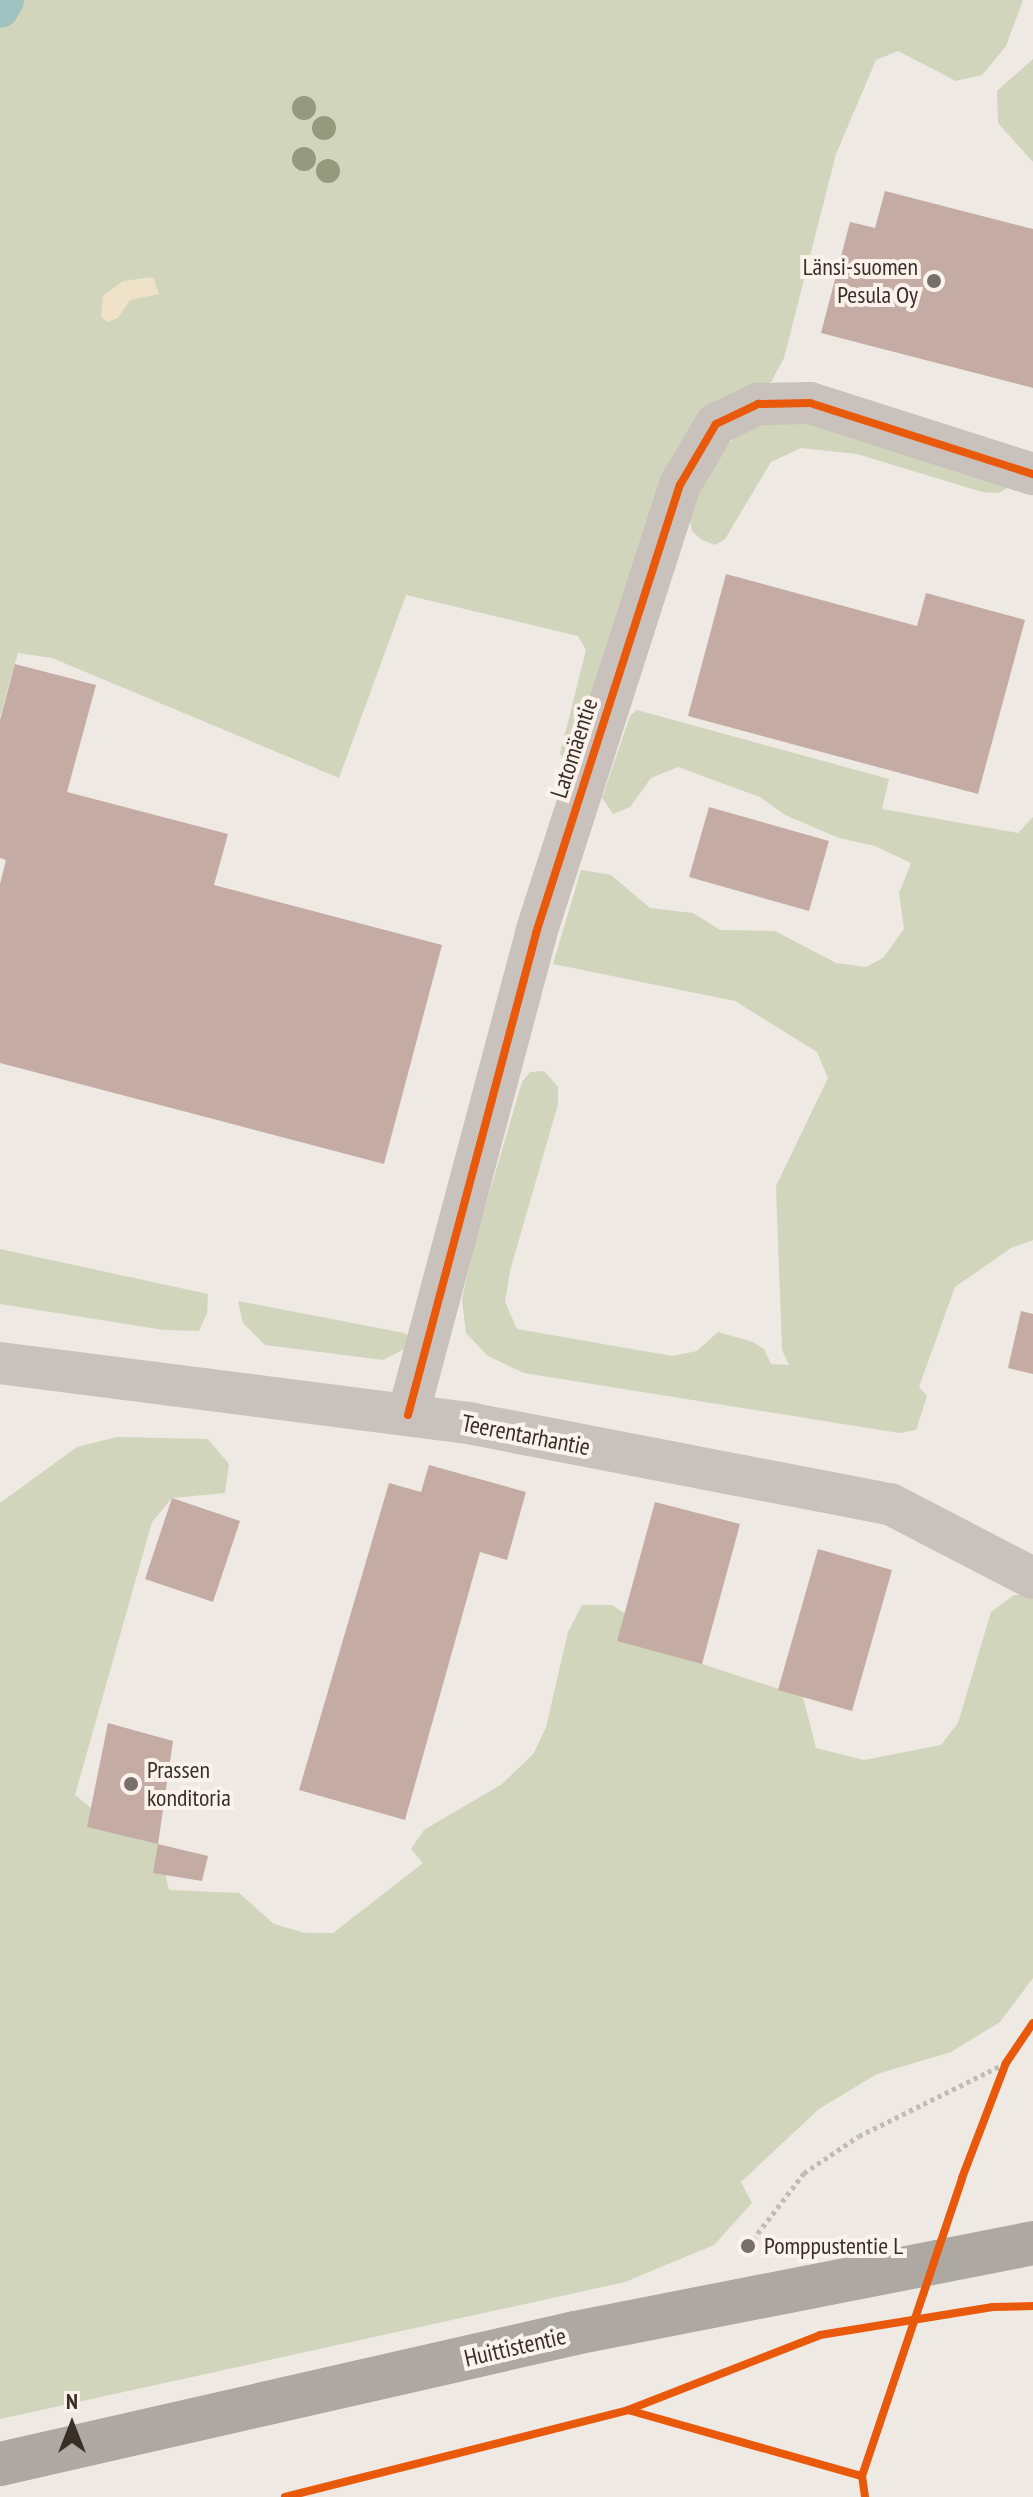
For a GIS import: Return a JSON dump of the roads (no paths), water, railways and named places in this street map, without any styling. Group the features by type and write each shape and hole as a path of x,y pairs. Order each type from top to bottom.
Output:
{"highway":[{"name":"Huittistentie","path":"0,2464 575,2333 1033,2243"}],"street":[{"name":"Latomäentie","path":"408,1415 540,920 680,485 716,424 758,404 810,403 1033,474"},
{"name":"Teerentarhantie","path":"0,1363 408,1415 890,1504 1033,1578"}],"waterway":[{"path":"0,9 5,0"}],"place":[{"name":"Länsi-suomen Pesula Oy","path":"934,281"},
{"name":"Prassen konditoria","path":"131,1784"},
{"name":"Pomppustentie L","path":"748,2246"}]}
